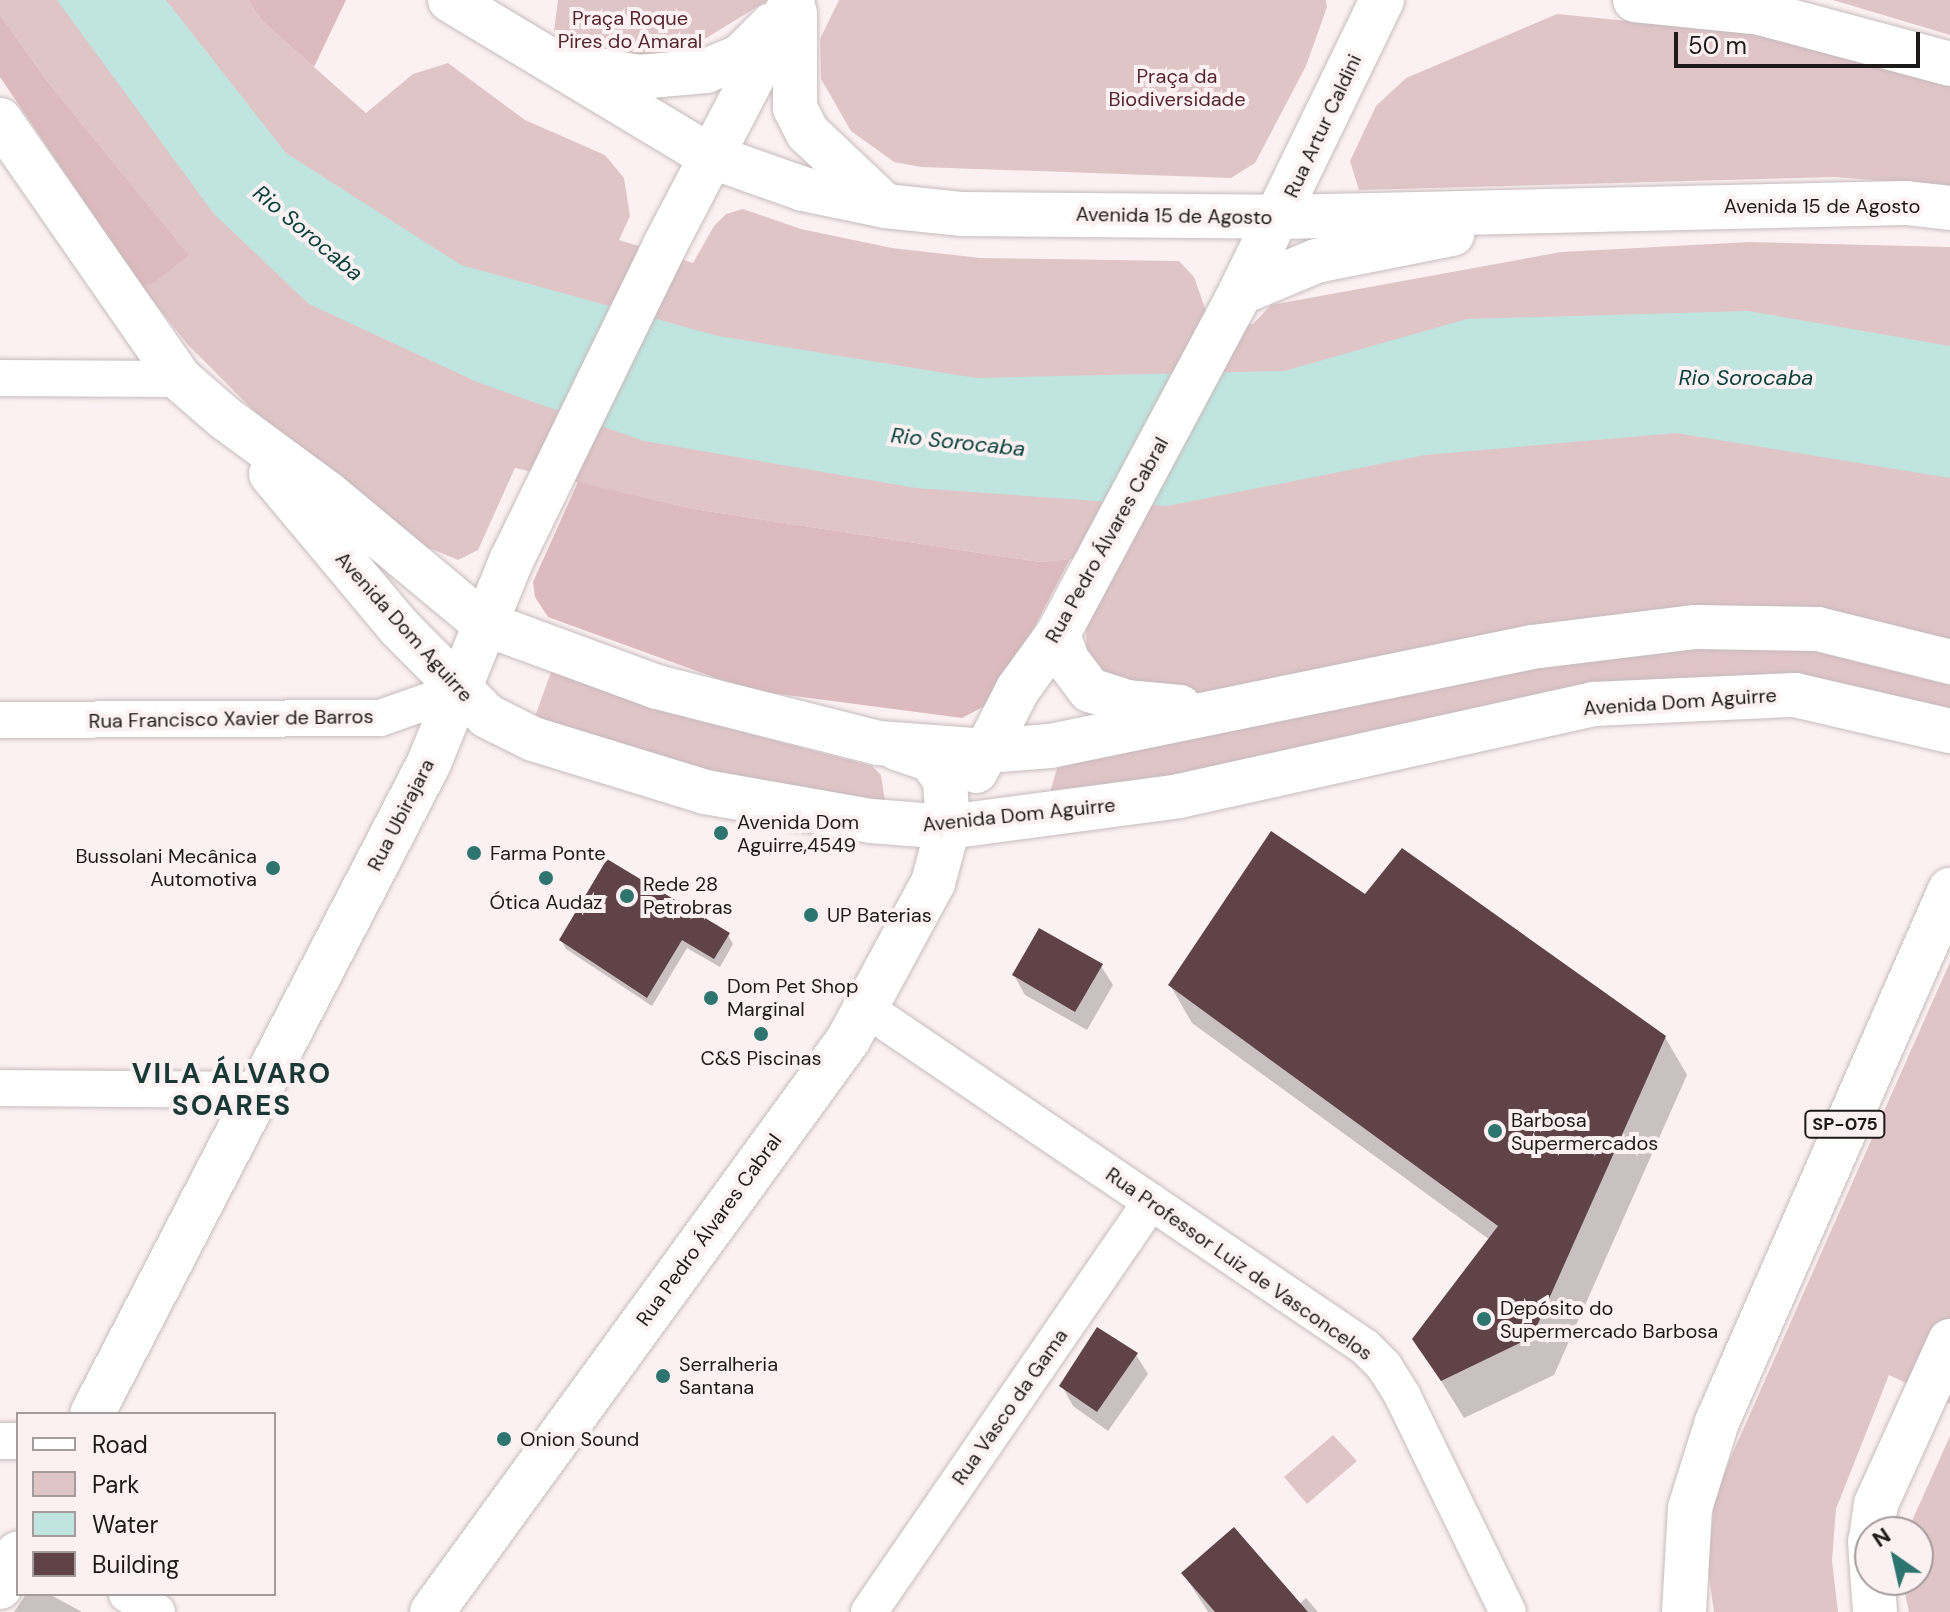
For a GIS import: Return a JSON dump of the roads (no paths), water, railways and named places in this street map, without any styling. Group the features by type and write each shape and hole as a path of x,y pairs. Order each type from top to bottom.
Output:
{"main road":[{"path":"552,62 639,77 719,68 762,37 794,0"},
{"path":"794,0 795,108 808,133 885,206"},
{"name":"Rua Ubirajara","path":"93,1412 429,763 483,623 527,529 685,205 794,0"},
{"name":"Rua Artur Caldini","path":"1237,299 1280,217 1382,0"},
{"path":"1635,0 1760,13 1950,64"},
{"name":"Avenida 15 de Agosto","path":"474,6 552,62 710,156 803,189 885,206 963,214 1280,217 1906,203 1950,208"},
{"name":"Avenida Dom Aguirre","path":"0,120 180,379 225,418 339,503 483,623 657,687 879,743 987,751 1050,746 1532,647 1696,627 1818,629 1950,662"},
{"path":"1237,299 1316,261 1553,213"},
{"name":"Rua Pedro Álvares Cabral","path":"432,1612 848,1040 933,883 948,827 1018,689 1064,623 1237,299"},
{"name":"Avenida Dom Aguirre","path":"225,418 457,691 487,716 533,739 705,792 917,828 948,827 1179,796 1594,704 1795,695 1950,731"},
{"path":"1064,623 1067,660 1090,690 1141,705 1234,708"},
{"name":"Rua Pedro Álvares Cabral","path":"879,743 931,760 941,769 948,827"},
{"name":"SP-075","path":"1684,1612 1690,1508 1740,1359 1950,890"},
{"path":"1877,1516 1950,1341"},
{"path":"0,1587 16,1557"}],"street":[{"path":"0,378 180,379"},
{"name":"Rua Francisco Xavier de Barros","path":"0,720 380,718 457,691"},
{"name":"Rua Professor Luiz de Vasconcelos","path":"865,1008 1365,1347 1384,1366 1508,1612"},
{"path":"0,1088 259,1090"},
{"name":"Rua Vasco da Gama","path":"869,1612 1151,1202"},
{"path":"130,1596 157,1612"}],"water":[{"name":"Rio Sorocaba","path":"57,0 166,0 286,153 461,265 718,336 976,378 1284,371 1467,319 1748,311 1950,346 1950,478 1676,433 1425,455 1167,506 916,488 644,441 477,382 309,304 214,214"}],"place":[{"name":"Avenida Dom Aguirre,4549","path":"721,833"},
{"name":"Farma Ponte","path":"474,853"},
{"name":"Bussolani Mecânica Automotiva","path":"273,868"},
{"name":"Ótica Audaz","path":"546,878"},
{"name":"Rede 28 Petrobras","path":"627,896"},
{"name":"UP Baterias","path":"811,915"},
{"name":"Dom Pet Shop Marginal","path":"711,998"},
{"name":"C&S Piscinas","path":"761,1034"},
{"name":"Barbosa Supermercados","path":"1495,1131"},
{"name":"Depósito do Supermercado Barbosa","path":"1484,1319"},
{"name":"Serralheria Santana","path":"663,1376"},
{"name":"Onion Sound","path":"504,1439"}],"district":[{"name":"VILA ÁLVARO SOARES","path":"232,1090"}],"park label":[{"name":"Praça Roque Pires do Amaral","path":"630,30"},
{"name":"Praça da Biodiversidade","path":"1177,88"}]}
